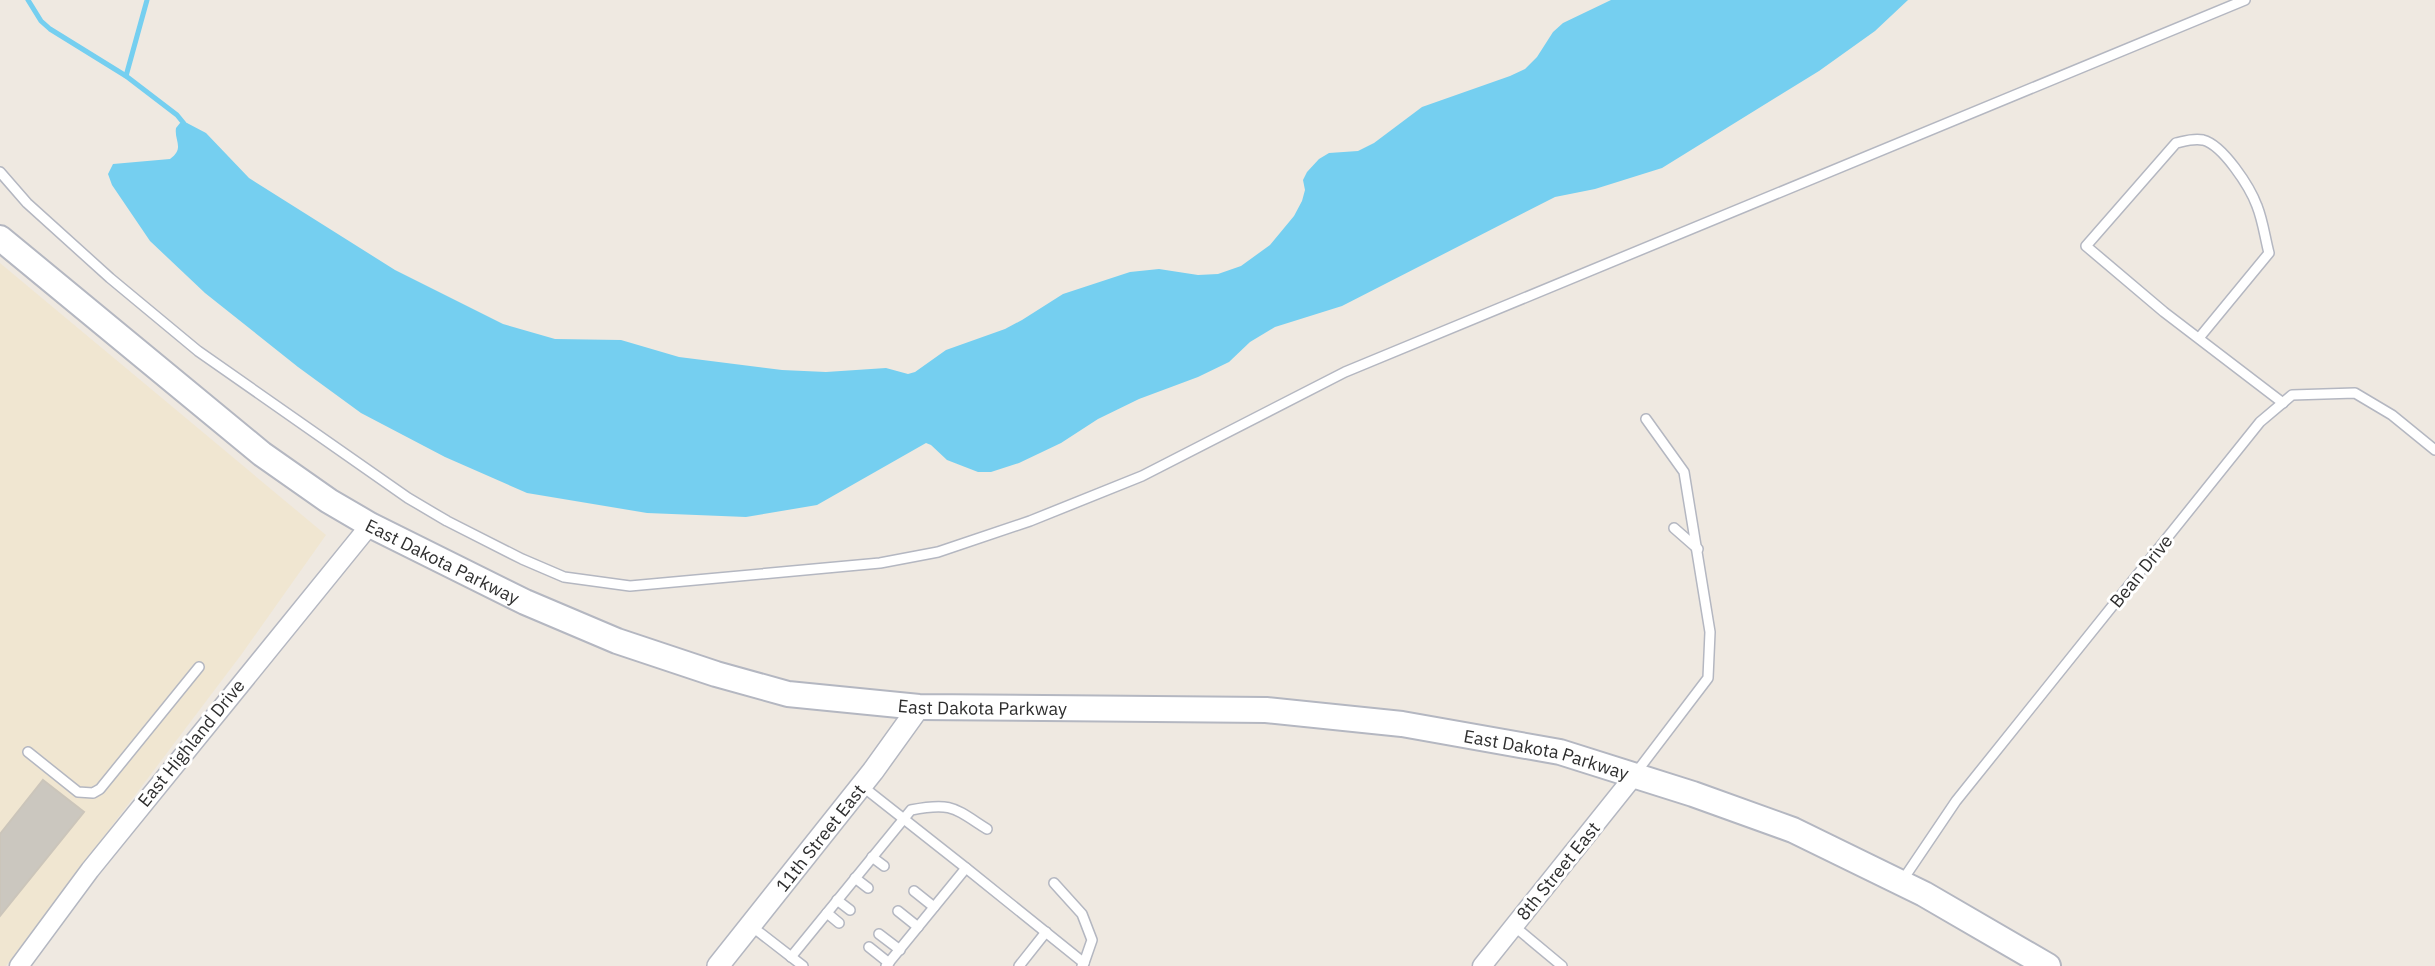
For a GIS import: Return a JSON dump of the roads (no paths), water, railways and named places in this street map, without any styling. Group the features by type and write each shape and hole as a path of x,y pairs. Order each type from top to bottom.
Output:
{"main road":[{"name":"East Dakota Parkway","path":"0,238 262,454 329,501 370,525 525,602 617,641 716,674 788,694 919,707 1266,710 1402,724 1560,752 1793,830 1900,883 2048,966"}],"street":[{"name":"East Highland Drive","path":"19,966 90,870 370,525"},
{"name":"11th Street East","path":"718,966 862,786 919,707"},
{"name":"8th Street East","path":"1482,966 1634,776"}],"lane":[{"path":"0,172 27,203 110,278 198,351 408,498 522,559 564,576 630,586 880,563 938,552 1030,521 1142,476 1345,372 2245,0"},
{"path":"2199,338 2269,253 2257,205 2238,174 2222,151 2206,141 2192,139 2176,143 2086,246 2199,338 2283,403"},
{"name":"Bean Drive","path":"1900,883 1964,790 2260,422 2292,395 2355,393 2392,415 2435,450"},
{"path":"1634,776 1708,678 1710,632 1684,472 1646,419"},
{"path":"1674,528 1698,549"},
{"path":"27,752 78,792 93,793 100,789 199,667"},
{"path":"862,786 1046,932 1083,965 1092,940 1082,914 1054,883"},
{"path":"791,957 911,810 938,805 955,809 987,829"},
{"path":"872,857 884,866"},
{"path":"869,947 887,965 966,868"},
{"path":"855,878 868,888"},
{"path":"914,891 934,908"},
{"path":"837,900 850,911"},
{"path":"898,911 918,927"},
{"path":"827,913 839,923"},
{"path":"750,925 803,966"},
{"path":"1514,926 1562,966"},
{"path":"1018,966 1046,932"},
{"path":"879,934 900,950"}],"water":[{"path":"1611,0 1908,0 1875,31 1819,71 1662,168 1595,189 1555,197 1342,306 1275,327 1250,342 1229,362 1139,399 1098,419 1061,443 1019,463 991,472 978,472 947,460 926,443 817,505 746,517 647,513 527,493 445,457 361,413 205,293 150,241 112,185 108,174 113,164 170,159 178,148 176,128 180,123 187,123 206,133 249,178 395,270 503,324 555,339 621,340 679,357 782,370 826,372 886,368 908,374 946,350 1005,329 1063,294 1130,272 1159,269 1198,275 1218,274 1241,266 1270,245 1294,216 1305,190 1303,180 1319,159 1329,153 1358,151 1374,143 1422,107 1525,69 1563,23"}],"waterway":[{"path":"28,0 41,21 50,29 126,76 177,115 186,126"},
{"path":"126,76 147,0"}]}
